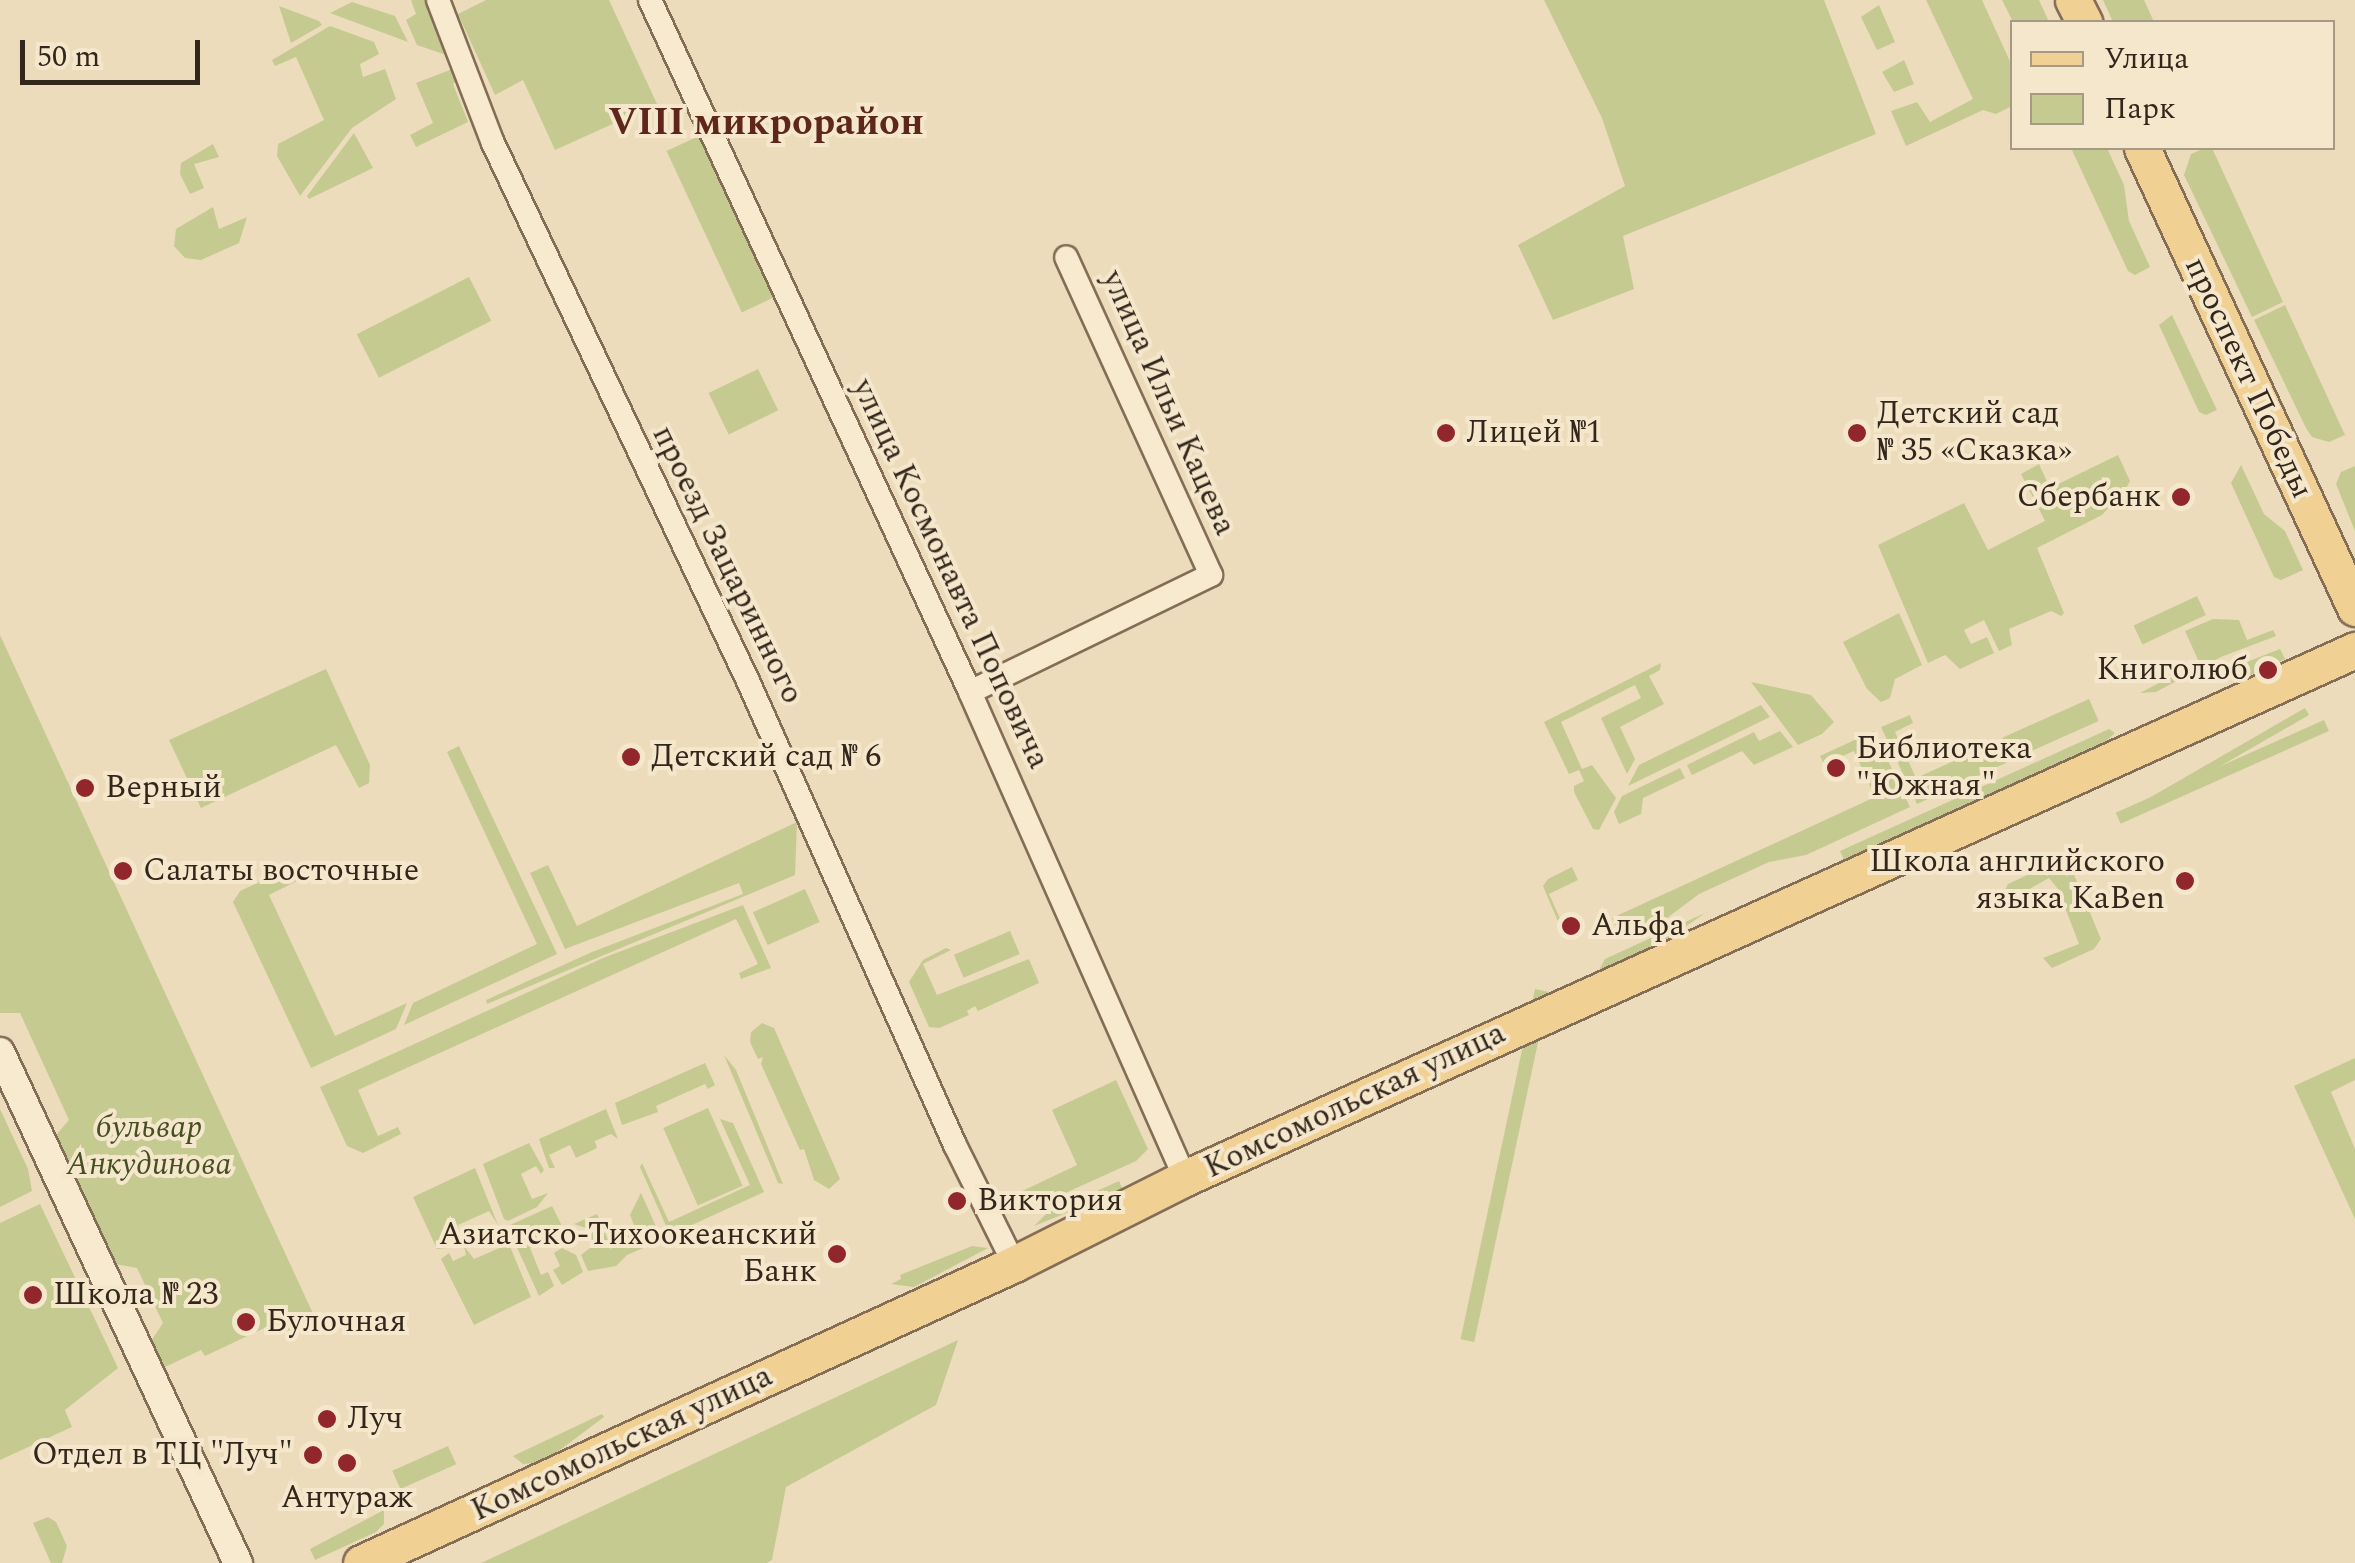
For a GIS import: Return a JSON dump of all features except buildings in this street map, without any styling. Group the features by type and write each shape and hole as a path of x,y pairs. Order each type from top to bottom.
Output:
{"main road":[{"name":"проспект Победы","path":"2143,150 2355,608"},
{"name":"Комсомольская улица","path":"361,1563 1014,1264 1185,1178 2355,650"}],"street":[{"name":"проезд Зацаринного","path":"438,0 493,143 748,681 955,1145 1014,1264"},
{"name":"улица Космонавта Поповича","path":"650,0 970,692 1185,1178"},
{"name":"улица Ильи Кацева","path":"970,692 1210,575 1066,258"},
{"path":"0,1052 238,1563"}],"green space":[{"path":"411,0 430,0 455,58 417,45 406,20 416,14"},
{"path":"486,0 609,0 657,104 555,150 523,80 495,95 458,14"},
{"path":"1544,0 1824,0 1876,134 1623,236 1634,289 1553,320 1518,245 1625,186 1602,118"},
{"path":"1926,0 1982,0 2010,62 2010,107 1996,114 1983,110 1906,146 1891,111 1917,102 1930,122 1973,99"},
{"path":"2002,0 2039,0 2048,20 2012,20"},
{"path":"2103,0 2144,0 2153,20 2112,20"},
{"path":"352,2 395,16 408,42 330,13"},
{"path":"1879,5 1895,42 1877,50 1861,17"},
{"path":"279,6 319,21 322,25 291,43"},
{"path":"330,26 374,42 379,54 360,64 363,77 385,69 396,99 352,128 300,196 277,156 278,144 324,120 296,57 275,66 272,60"},
{"path":"1904,60 1914,84 1894,92 1882,72"},
{"path":"455,68 462,76 453,84 468,122 416,147 410,135 433,123 416,83"},
{"path":"354,133 373,168 309,199 307,196"},
{"path":"701,135 776,296 742,312 667,151"},
{"path":"213,144 219,157 194,164 204,188 190,194 180,174 181,163"},
{"path":"2072,150 2108,150 2124,185 2129,221 2150,267 2135,275 2128,271"},
{"path":"2213,150 2283,302 2252,317 2184,175 2191,154"},
{"path":"213,207 219,229 247,217 239,243 201,260 185,258 174,246 176,229"},
{"path":"469,277 491,321 379,378 357,334"},
{"path":"2285,305 2345,435 2329,442 2312,437 2306,428 2254,320"},
{"path":"2172,315 2217,410 2206,415 2199,412 2159,325"},
{"path":"758,369 778,410 729,434 709,393"},
{"path":"2118,455 2130,481 2125,490 2102,515 2037,548 2064,613 2061,616 2051,611 2009,629 2012,645 1999,651 1984,620 1964,630 1971,644 1987,637 1994,653 1960,669 1945,655 1928,663 1878,545 1964,503 1988,550 2045,521 2021,474 2039,464 2050,488"},
{"path":"2241,465 2264,514 2285,531 2303,570 2281,580 2274,577 2231,483"},
{"path":"2355,466 2355,531 2336,484 2341,472"},
{"path":"2197,596 2206,615 2142,645 2134,626"},
{"path":"1899,613 1922,665 1895,679 1890,698 1881,702 1867,689 1843,642"},
{"path":"2213,619 2239,620 2247,640 2273,630 2276,636 2221,657 2156,692 2140,693 2199,662 2185,631"},
{"name":"бульвар Анкудинова","path":"0,635 315,1318 279,1335 273,1324 205,1356 201,1350 163,1368 151,1341 163,1323 137,1268 115,1264 56,1135 69,1120 20,1013 0,1013"},
{"path":"2280,649 2285,659 2241,680 2226,670"},
{"path":"1661,663 1660,670 1649,676 1664,704 1620,727 1635,759 1627,774 1601,718 1641,698 1635,685 1561,722 1582,769 1592,765 1616,798 1599,830 1593,829 1574,792 1574,786 1584,781 1579,770 1569,774 1544,722"},
{"path":"326,669 370,765 369,783 359,788 336,745 201,808 169,740"},
{"path":"1751,682 1811,695 1834,722 1822,734 1798,745"},
{"path":"2089,699 2099,721 2012,760 2002,738"},
{"path":"1761,705 1770,717 1628,786 1639,765"},
{"path":"2305,708 2309,715 2131,817 2127,811"},
{"path":"1910,715 1913,723 1895,732 1916,778 1996,742 2006,763 1917,804 1881,727"},
{"path":"2324,720 2329,731 2121,824 2116,813"},
{"path":"2109,729 2115,733 2106,741 1844,860 1840,851"},
{"path":"1780,731 1793,747 1754,765 1742,751 1692,775 1687,765 1754,732 1759,741"},
{"path":"1874,731 1910,807 1806,855 1769,862 1699,894 1663,921 1621,939 1612,918 1875,797 1854,751 1824,764 1820,756"},
{"path":"459,746 557,954 404,1025 413,1003 537,944 447,752"},
{"path":"1680,768 1685,778 1643,798 1641,814 1619,824 1614,812 1622,796"},
{"path":"797,822 795,875 487,1004 486,1000 592,952 743,894 739,883 565,949 530,873 548,865 577,926"},
{"path":"2057,861 2070,865 2101,939 2094,949 2052,968 2043,958 2079,944 2058,889 2049,878 2008,901 2004,892 2008,884"},
{"path":"1572,867 1578,880 1549,894 1568,936 1565,938 1543,886 1548,879"},
{"path":"281,872 301,879 269,895 335,1036 407,1003 396,1029 311,1068 233,902 240,891"},
{"path":"805,889 820,922 768,945 753,912"},
{"path":"743,905 771,968 741,979 739,973 758,964 736,919 358,1090 378,1136 398,1127 401,1134 363,1153 347,1146 320,1087 603,958"},
{"path":"1705,913 1662,943 1599,970 1605,959"},
{"path":"1010,931 1020,954 964,978 954,955"},
{"path":"946,948 951,950 923,964 937,995 1029,959 1039,983 978,1011 975,1006 967,1011 969,1015 939,1028 929,1027 909,982 923,960"},
{"path":"1535,989 1549,992 1474,1342 1461,1339"},
{"path":"762,1023 774,1028 840,1179 829,1189 814,1180 804,1149 800,1150 761,1064 763,1057 758,1059 750,1042 751,1032"},
{"path":"724,1055 736,1070 783,1184 778,1183"},
{"path":"2355,1058 2355,1080 2331,1092 2355,1149 2355,1219 2294,1086"},
{"path":"705,1063 715,1085 708,1089 705,1084 656,1106 658,1112 622,1125 615,1103"},
{"path":"1116,1080 1148,1149 1136,1161 1041,1204 1016,1206 1012,1196 1077,1165 1052,1110"},
{"path":"708,1108 743,1186 698,1206 663,1128"},
{"path":"0,1109 28,1169 32,1191 0,1207"},
{"path":"606,1109 618,1139 611,1134 595,1141 597,1148 576,1158 570,1145 549,1155 555,1168 549,1168 539,1139"},
{"path":"720,1119 733,1123 764,1192 670,1235 640,1167 642,1163 669,1222 750,1185"},
{"path":"529,1143 544,1170 541,1174 536,1166 521,1174 532,1199 548,1193 537,1207 508,1221 483,1164"},
{"path":"475,1168 498,1225 489,1211 458,1225 461,1242 455,1234 443,1239 447,1248 437,1249 413,1197"},
{"path":"1119,1181 1123,1190 1034,1226 1046,1214"},
{"path":"641,1193 662,1240 627,1255 616,1266 588,1271 581,1255 590,1248 591,1238 586,1228 574,1224 597,1214 609,1242 636,1230 630,1215"},
{"name":"Школа № 23","path":"40,1204 118,1368 65,1410 72,1427 0,1460 0,1223"},
{"path":"552,1206 564,1230 561,1244 552,1248 547,1240 530,1248 541,1275 548,1272 554,1286 539,1296 509,1230 510,1225"},
{"path":"498,1230 504,1232 531,1297 474,1325 441,1259 449,1253 453,1261 466,1255 464,1246 474,1259 504,1246"},
{"path":"972,1246 988,1248 914,1287 891,1284 901,1279 900,1275"},
{"path":"562,1248 576,1255 583,1272 562,1285 553,1270 560,1266 554,1253"},
{"path":"958,1340 936,1405 786,1487 772,1560 767,1563 481,1563"},
{"path":"602,1414 604,1417 560,1450 534,1463 523,1464 513,1456"},
{"path":"448,1446 456,1464 400,1489 392,1471"},
{"path":"384,1510 384,1524 376,1532 315,1560 310,1549"},
{"path":"48,1517 56,1522 67,1546 62,1563 51,1563 33,1523"}],"place":[{"name":"Лицей №1","path":"1446,433"},
{"name":"Детский сад № 35 «Сказка»","path":"1857,433"},
{"name":"Сбербанк","path":"2181,497"},
{"name":"Книголюб","path":"2268,670"},
{"name":"Детский сад № 6","path":"631,757"},
{"name":"Библиотека \"Южная\"","path":"1836,768"},
{"name":"Верный","path":"85,788"},
{"name":"Салаты восточные","path":"123,871"},
{"name":"Школа английского языка KaBen","path":"2185,881"},
{"name":"Альфа","path":"1571,926"},
{"name":"Виктория","path":"957,1201"},
{"name":"Азиатско-Тихоокеанский Банк","path":"837,1254"},
{"name":"Школа № 23","path":"33,1295"},
{"name":"Булочная","path":"246,1322"},
{"name":"Луч","path":"327,1419"},
{"name":"Отдел в ТЦ \"Луч\"","path":"313,1455"},
{"name":"Антураж","path":"347,1463"}],"district":[{"name":"VIII микрорайон","path":"766,124"}]}
